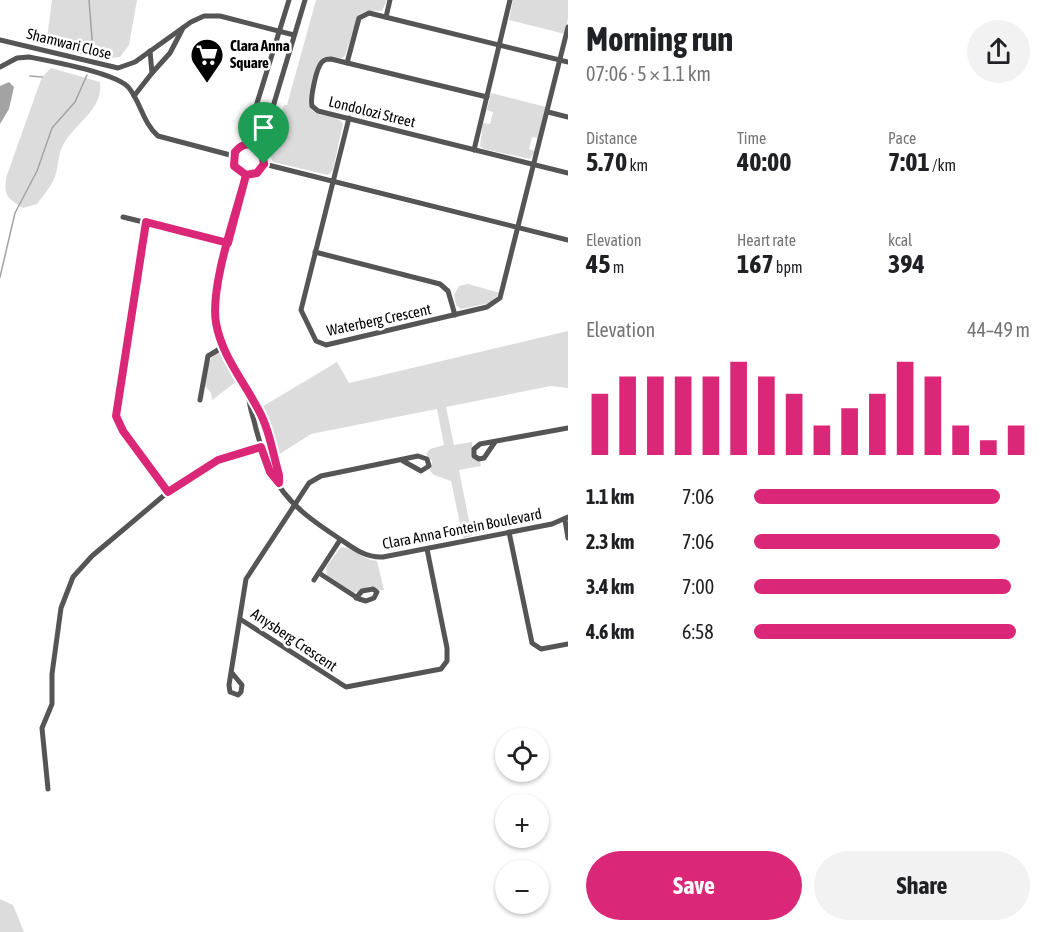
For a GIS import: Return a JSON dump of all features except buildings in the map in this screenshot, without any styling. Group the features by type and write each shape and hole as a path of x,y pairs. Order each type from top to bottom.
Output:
{"street":[{"path":"244,145 289,0"},
{"path":"260,150 305,0"},
{"path":"386,17 390,0"},
{"path":"474,150 510,0"},
{"path":"347,63 360,16 369,13 568,62"},
{"name":"Shamwari Close","path":"0,40 114,68 127,66 199,17 214,15 294,35"},
{"path":"134,96 170,53 183,27"},
{"path":"519,226 568,27"},
{"path":"150,51 153,62 152,73"},
{"path":"0,67 21,57 41,59 114,77 126,84 150,127 158,135 234,156"},
{"name":"Londolozi Street","path":"487,97 331,59 321,63 310,100 316,110 568,173"},
{"path":"548,112 568,117"},
{"name":"Waterberg Crescent","path":"349,118 302,310 313,335 323,345 336,344 487,307 500,298 519,226"},
{"path":"244,145 253,145 264,156 264,164 257,173 246,175 234,166 237,149 244,145"},
{"path":"264,164 568,240"},
{"name":"Clara Anna Fontein Boulevard","path":"246,175 216,294 215,309 223,347 249,397 262,416 279,475 279,483"},
{"path":"123,217 228,243"},
{"path":"146,222 116,416 123,431 168,492"},
{"path":"315,252 440,284 448,291 455,315"},
{"path":"200,400 208,356 223,347"},
{"name":"Clara Anna Fontein Boulevard","path":"249,397 261,447 270,472 294,506 340,540 372,557 427,549 567,519"},
{"path":"495,442 568,428"},
{"path":"48,789 42,728 52,704 52,674 61,608 64,594 73,577 92,556 168,492 218,460 270,444"},
{"name":"Anysberg Crescent","path":"403,460 321,476 309,483 248,575 240,619 346,687 436,671 446,665 448,656 427,549"},
{"path":"567,519 568,538"},
{"path":"509,532 532,643 541,649 568,644"},
{"path":"314,580 340,540"},
{"path":"319,573 356,598"},
{"path":"232,673 240,619"}],"shaded area":[{"path":"52,0 137,0 129,45 120,57 111,58 82,54 54,43 47,38"},
{"path":"316,0 387,0 382,11 366,11 358,15 345,56 341,58 324,57 315,73 309,98 311,109 318,114 336,118 343,124 333,170 328,175 273,162 265,146 268,134 271,138 274,137 284,105 287,105"},
{"path":"513,0 568,0 565,34 509,20"},
{"path":"51,68 100,82 100,92 93,108 63,145 55,177 50,187 37,204 23,208 7,195 5,187 7,175 42,77"},
{"path":"9,82 14,87 9,109 0,124 0,86"},
{"path":"491,93 546,107 538,138 532,137 529,149 535,151 530,159 484,149 480,146 483,123 490,124 493,112 487,110"},
{"path":"468,284 500,293 490,303 461,309 456,305 454,295 459,286"},
{"path":"568,331 568,388 551,386 446,407 454,445 472,442 472,456 480,462 481,466 459,470 472,536 463,538 451,481 434,475 430,471 432,461 426,454 430,449 444,445 437,409 311,434 275,457 268,420 260,408 337,362 349,383"},
{"path":"220,352 237,381 212,400 211,393 205,386 207,371 212,357"},
{"path":"341,547 377,561 384,590 371,586 354,593 327,575 326,567"},
{"path":"0,899 13,905 24,932 0,932"}],"waterway":[{"path":"89,0 93,51"},
{"path":"0,277 15,213 37,171 52,128 75,102 87,75"},
{"path":"30,76 42,77"}],"place":[{"name":"Clara Anna Square","path":"207,84"}],"route":[{"path":"264,164 257,173 246,175 245,179 228,243 220,273 215,309 219,337 223,347 249,397 262,416 279,475 279,483 270,472 261,447 218,460 168,492 123,431 116,416 146,222 228,243 246,175 234,166 235,152 241,146 253,145 264,156 264,164"}]}
